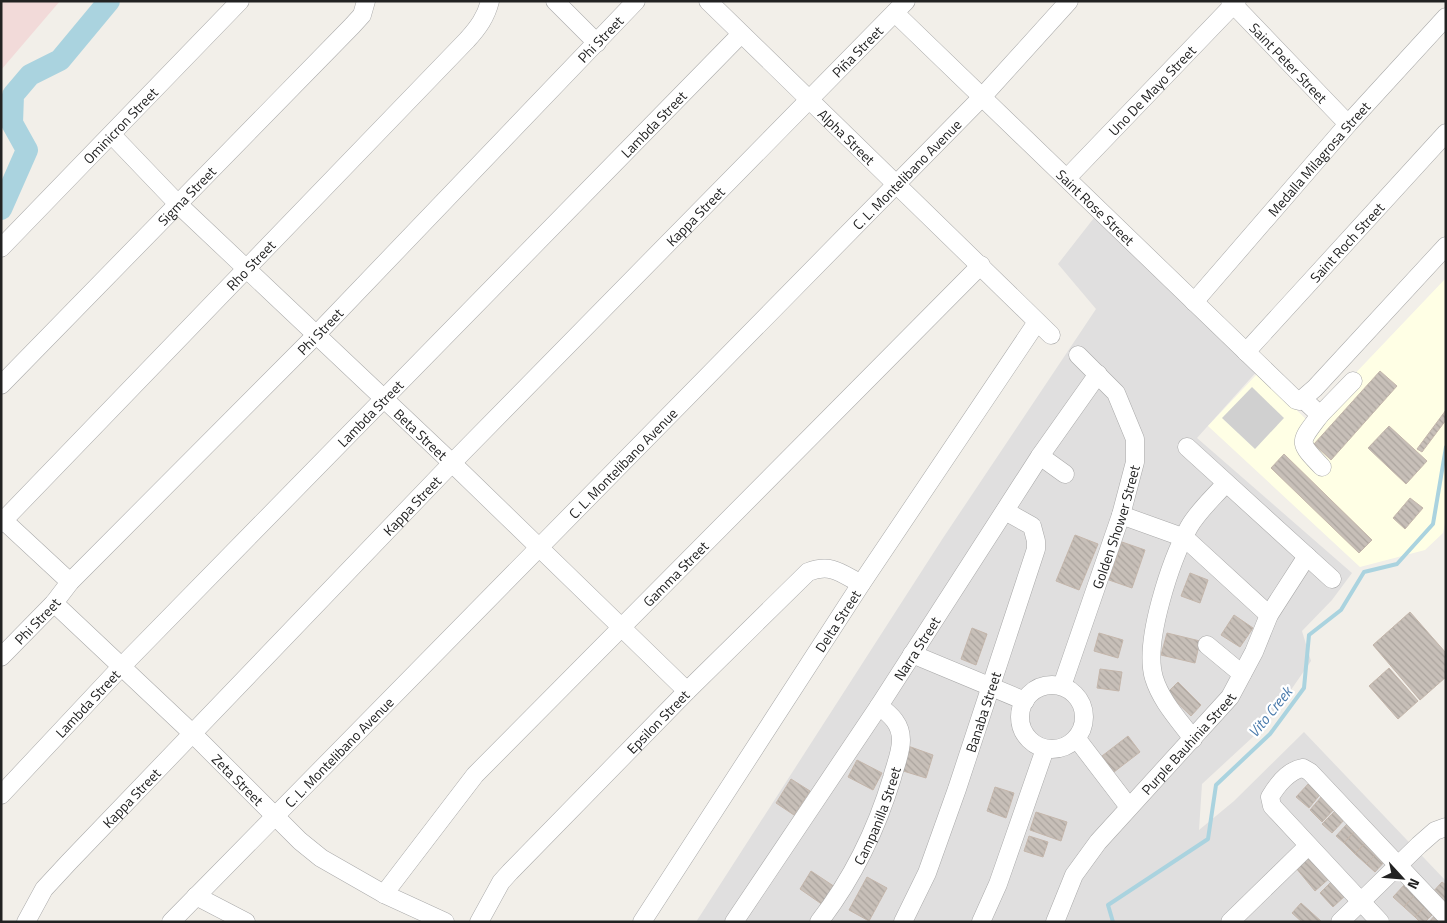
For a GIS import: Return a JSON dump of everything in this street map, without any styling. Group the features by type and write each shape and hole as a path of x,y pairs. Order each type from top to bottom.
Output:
{"street":[{"name":"Ominicron Street","path":"1,248 240,1"},
{"name":"Sigma Street","path":"1,385 352,26 362,15 366,1"},
{"name":"Rho Street","path":"2,520 468,40 483,20 490,1"},
{"path":"555,1 597,44"},
{"name":"Phi Street","path":"1,657 54,603 70,582 316,335 597,44 636,1"},
{"name":"Alpha Street","path":"708,1 1051,335"},
{"name":"C. L. Montelibano Avenue","path":"171,922 982,96 1069,1"},
{"name":"Saint Peter Street","path":"1233,2 1348,124"},
{"name":"Uno De Mayo Street","path":"1067,178 1233,2"},
{"name":"Saint Rose Street","path":"900,7 982,96 1194,302 1299,400 1320,415"},
{"name":"Piña Street","path":"808,100 900,7"},
{"name":"Medalla Milagrosa Street","path":"1194,302 1348,124 1446,17"},
{"name":"Lambda Street","path":"1,795 121,667 382,398 741,34"},
{"name":"Kappa Street","path":"26,922 44,889 192,733 452,463 808,100"},
{"name":"Saint Roch Street","path":"1246,352 1446,133"},
{"name":"Beta Street","path":"112,135 179,205 452,463 686,691"},
{"path":"1299,400 1446,246"},
{"name":"Gamma Street","path":"384,894 475,775 980,265"},
{"name":"Delta Street","path":"642,922 861,584 1037,322"},
{"path":"1078,355 1098,374"},
{"name":"Narra Street","path":"739,920 880,706 1040,456 1098,374"},
{"name":"Golden Shower Street","path":"1062,686 1121,516 1135,462 1135,438 1116,393 1098,374"},
{"path":"1322,467 1304,448 1304,437 1320,415 1353,381"},
{"path":"1187,447 1332,579"},
{"path":"1040,456 1064,474"},
{"path":"1193,740 1160,691 1154,677 1152,662 1156,620 1184,538 1190,526 1226,483"},
{"name":"Banaba Street","path":"903,922 927,873 957,789 1036,549 1032,526 1005,511"},
{"path":"1121,516 1184,538 1269,615"},
{"path":"2,520 70,582"},
{"name":"Purple Bauhinia Street","path":"1055,922 1074,875 1098,842 1193,740 1230,697 1254,652 1269,615 1307,556"},
{"name":"Epsilon Street","path":"479,922 501,882 510,872 686,691 808,572 822,567 833,569 861,584"},
{"name":"Zeta Street","path":"54,603 192,733 274,816 321,858 384,894 445,922"},
{"path":"1207,645 1242,674"},
{"path":"912,654 1025,700"},
{"path":"1050,685 1062,686 1076,696 1082,705 1085,716 1083,727 1077,738 1060,749 1046,749 1035,745 1023,731 1020,720 1025,700 1039,688 1050,685"},
{"name":"Campanilla Street","path":"819,922 856,870 885,798 899,754 901,740 898,727 894,718 880,706"},
{"path":"1077,738 1129,807"},
{"path":"981,922 998,884 1046,749"},
{"path":"1380,922 1272,806 1270,797 1296,769 1303,768 1310,772 1398,868 1446,916"},
{"path":"1340,922 1398,868 1419,845 1442,833"},
{"path":"1230,922 1308,846"},
{"path":"196,896 246,922"}],"shaded area":[{"path":"1,1 60,1 1,70"},
{"path":"1097,214 1259,369 1197,438 1352,573 1332,600 1302,631 1311,661 1268,723 1202,784 1199,830 1234,801 1304,732 1446,881 1446,922 696,922 943,538 1096,309 1058,264"},
{"path":"1446,278 1446,518 1443,533 1425,550 1360,567 1208,426 1258,373 1309,422"},
{"path":"1252,387 1284,418 1255,449 1222,418"}],"building":[{"path":"1380,371 1397,386 1331,460 1314,444"},
{"path":"1446,410 1446,420 1422,452 1417,449"},
{"path":"1389,426 1427,461 1406,484 1368,448"},
{"path":"1284,454 1372,540 1359,553 1271,468"},
{"path":"1410,498 1423,508 1405,529 1393,518"},
{"path":"1075,535 1098,544 1079,590 1056,581"},
{"path":"1122,542 1145,550 1132,588 1109,580"},
{"path":"1190,573 1208,580 1200,603 1181,596"},
{"path":"1410,612 1446,653 1446,677 1420,700 1373,645"},
{"path":"1234,615 1253,628 1240,647 1221,635"},
{"path":"972,628 987,634 976,665 961,659"},
{"path":"1099,633 1123,640 1118,658 1094,651"},
{"path":"1167,633 1200,641 1195,663 1161,655"},
{"path":"1389,668 1418,701 1398,719 1369,686"},
{"path":"1100,669 1122,672 1119,691 1097,688"},
{"path":"1178,682 1201,705 1191,716 1167,693"},
{"path":"1128,736 1140,752 1114,772 1102,756"},
{"path":"908,746 933,755 926,778 900,770"},
{"path":"857,760 882,773 873,790 848,777"},
{"path":"791,779 810,791 794,815 776,803"},
{"path":"1310,782 1322,792 1309,808 1296,797"},
{"path":"995,787 1014,793 1006,818 987,811"},
{"path":"1322,796 1335,808 1322,822 1310,810"},
{"path":"1336,810 1345,819 1332,833 1322,824"},
{"path":"1036,812 1067,822 1061,841 1030,830"},
{"path":"1347,824 1355,831 1344,843 1336,836"},
{"path":"1355,831 1366,842 1355,854 1344,843"},
{"path":"1029,836 1048,842 1043,857 1024,851"},
{"path":"1366,842 1378,852 1366,864 1355,854"},
{"path":"1378,852 1386,860 1375,872 1366,864"},
{"path":"1312,854 1332,876 1315,891 1296,868"},
{"path":"811,871 835,887 823,905 800,889"},
{"path":"867,877 887,888 869,921 849,910"},
{"path":"1333,880 1347,894 1333,907 1320,893"},
{"path":"1442,882 1446,885 1446,900 1440,906 1430,895"},
{"path":"1406,883 1416,893 1404,907 1393,897"},
{"path":"1416,893 1428,903 1415,917 1404,907"},
{"path":"1301,903 1322,922 1302,922 1292,913"},
{"path":"1428,903 1436,911 1425,922 1420,922 1415,917"},
{"path":"1436,914 1445,922 1429,922"}],"waterway":[{"path":"1,209 27,150 12,123 13,95 30,75 60,60 109,1"},
{"name":"Vito Creek","path":"1113,922 1108,905 1208,839 1216,785 1270,734 1304,688 1309,635 1341,610 1364,572 1397,564 1433,524 1446,447"}]}
